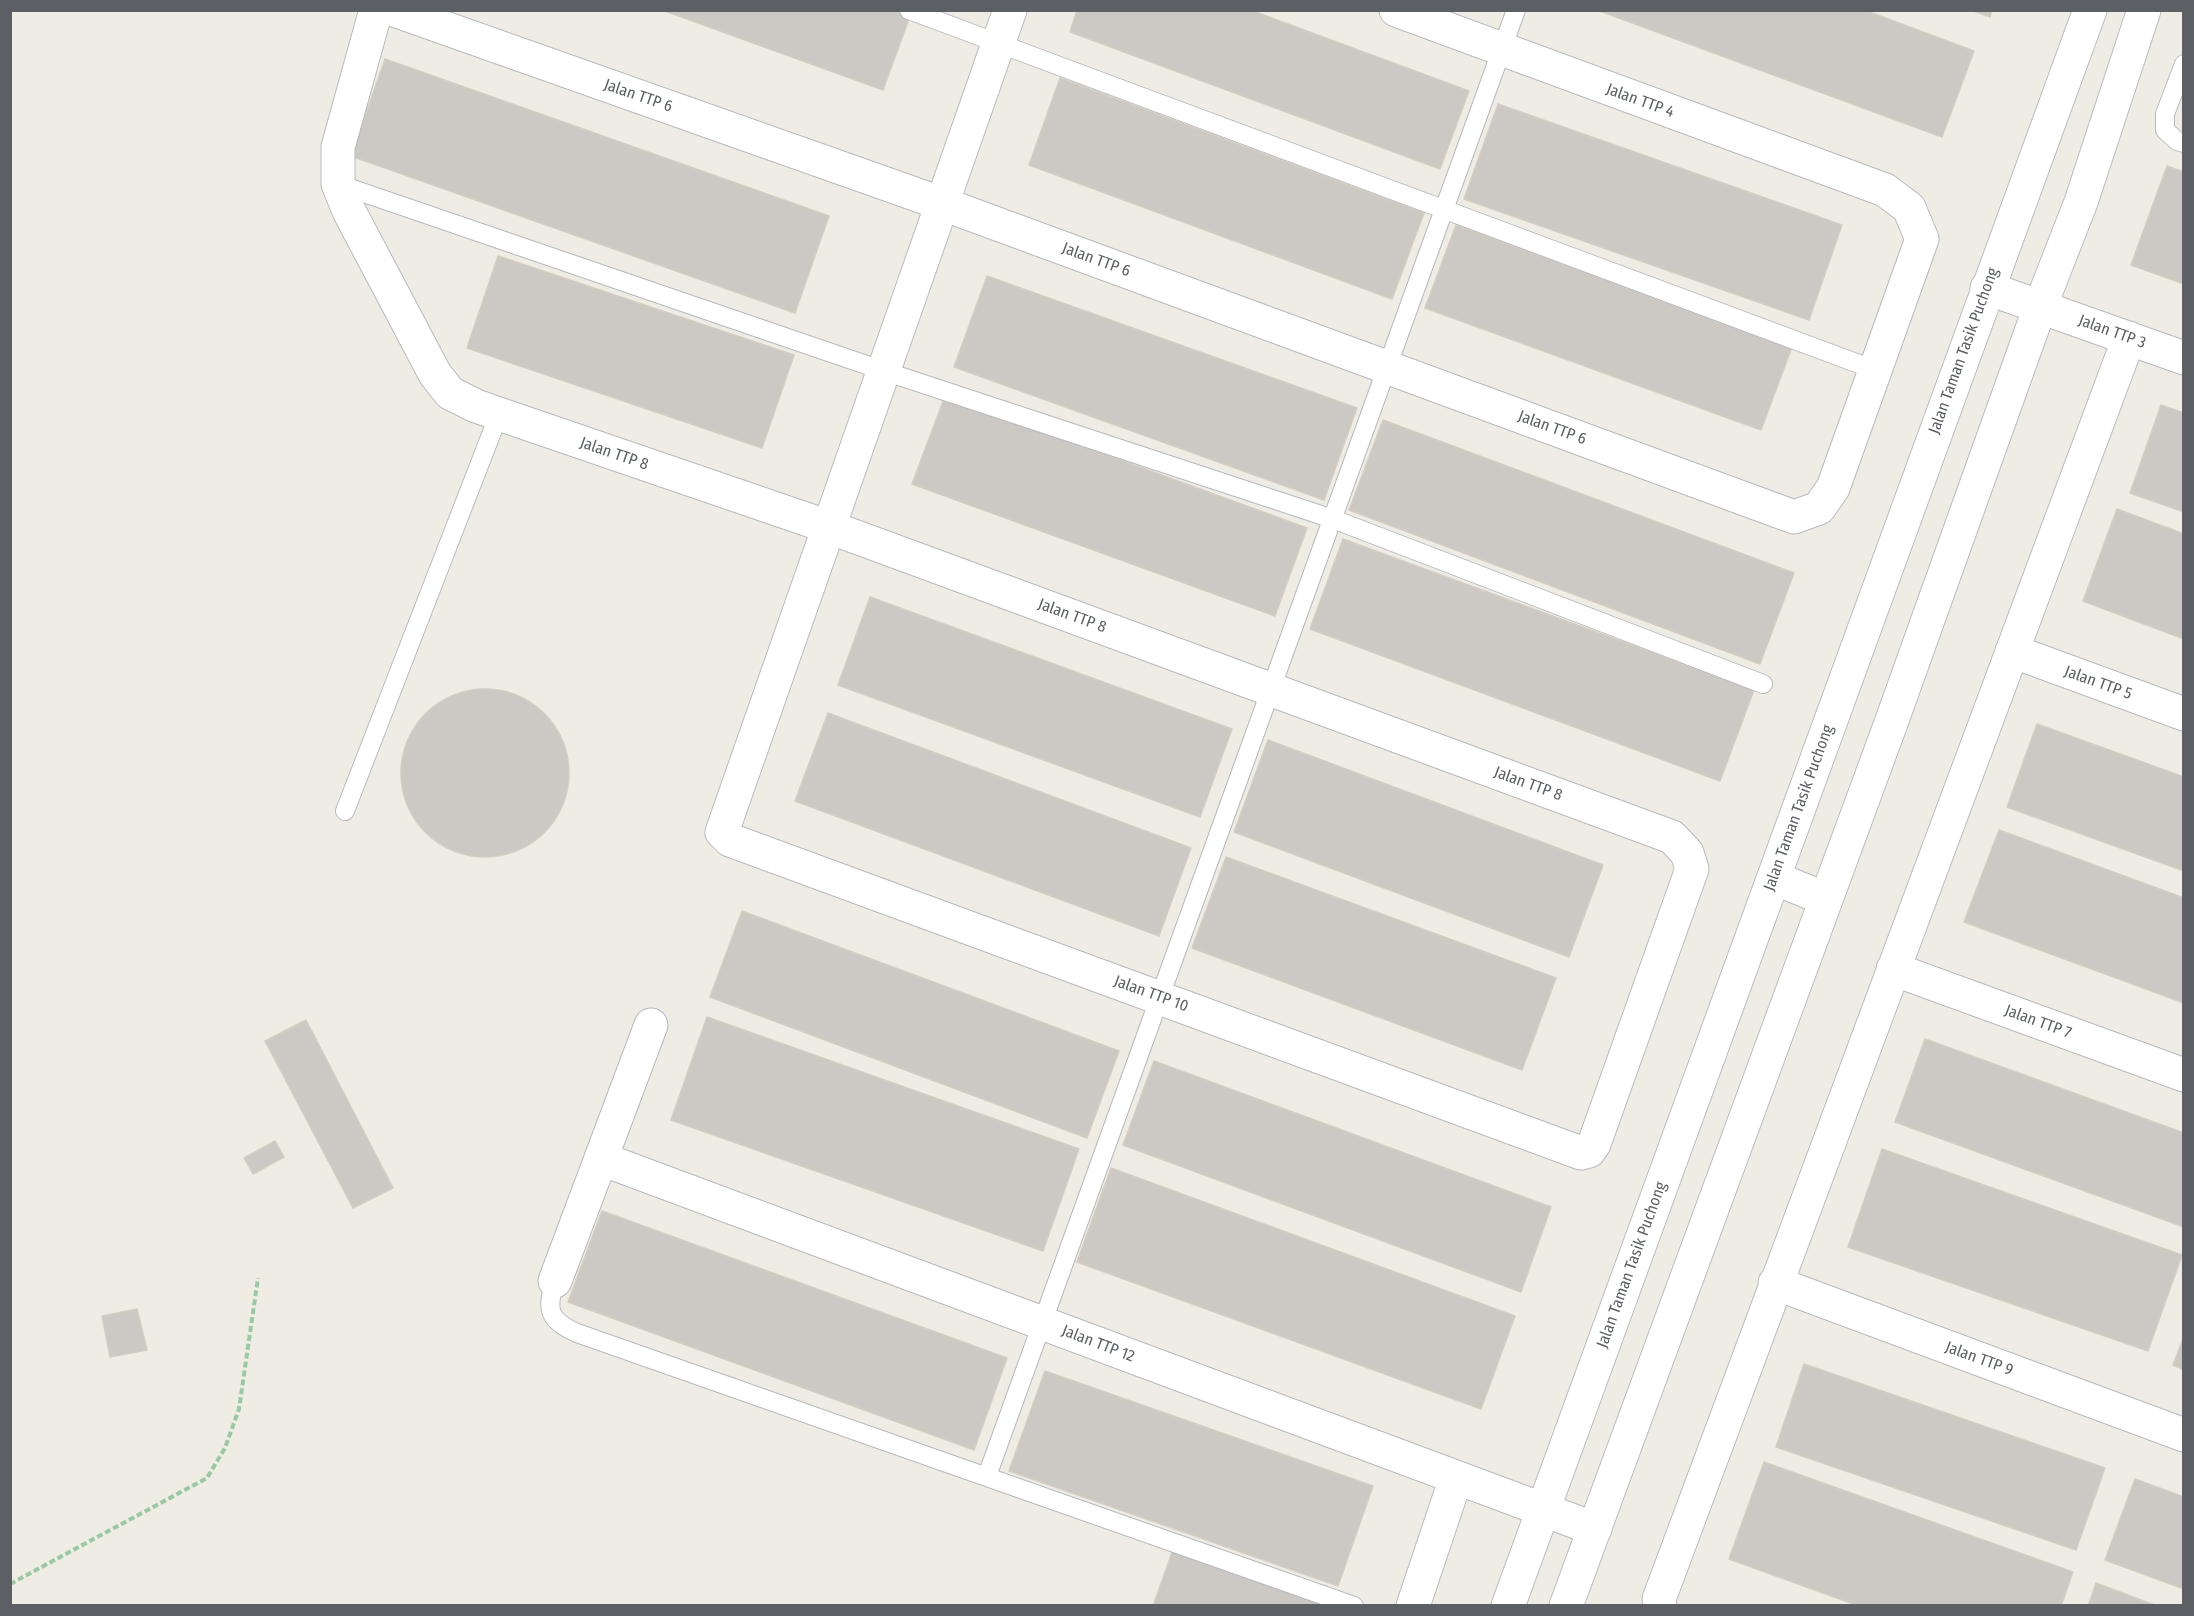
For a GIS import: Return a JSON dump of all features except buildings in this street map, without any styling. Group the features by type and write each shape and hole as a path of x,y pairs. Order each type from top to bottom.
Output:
{"street":[{"path":"338,184 338,147 376,10"},
{"name":"Jalan TTP 6","path":"394,10 943,204 1794,517"},
{"path":"829,527 1010,10"},
{"name":"Jalan TTP 4","path":"1396,10 1885,190 1909,208 1922,239 1833,488 1819,508 1794,517"},
{"name":"Jalan Taman Tasik Puchong","path":"1508,1605 2090,10"},
{"path":"1566,1605 1891,723 2040,306 2081,202 2144,10"},
{"name":"Jalan TTP 8","path":"338,184 435,374 450,393 476,406 829,527 1672,837 1687,854 1692,869 1594,1144 1589,1151 1581,1153"},
{"name":"Jalan TTP 3","path":"1987,288 2184,358"},
{"path":"1660,1602 1775,1283 2129,338"},
{"name":"Jalan TTP 10","path":"829,527 722,832 730,840 1581,1153"},
{"name":"Jalan TTP 5","path":"2013,651 2184,714"},
{"path":"1774,878 1826,899"},
{"name":"Jalan TTP 7","path":"1893,969 2184,1075"},
{"path":"555,1281 651,1025"},
{"name":"Jalan TTP 12","path":"602,1159 1595,1529"},
{"name":"Jalan TTP 9","path":"1775,1283 2184,1435"},
{"path":"1413,1605 1456,1478"}],"lane":[{"path":"909,10 1875,370"},
{"path":"987,1476 1516,10"},
{"path":"2184,64 2165,114 2165,130 2176,141 2184,143"},
{"path":"338,184 884,371 1333,519 1763,684"},
{"path":"345,811 499,414"},
{"path":"555,1281 549,1300 550,1313 564,1327 577,1333 1354,1605"}],"path":[{"path":"10,1584 207,1478 225,1448 239,1409 258,1278"}]}
